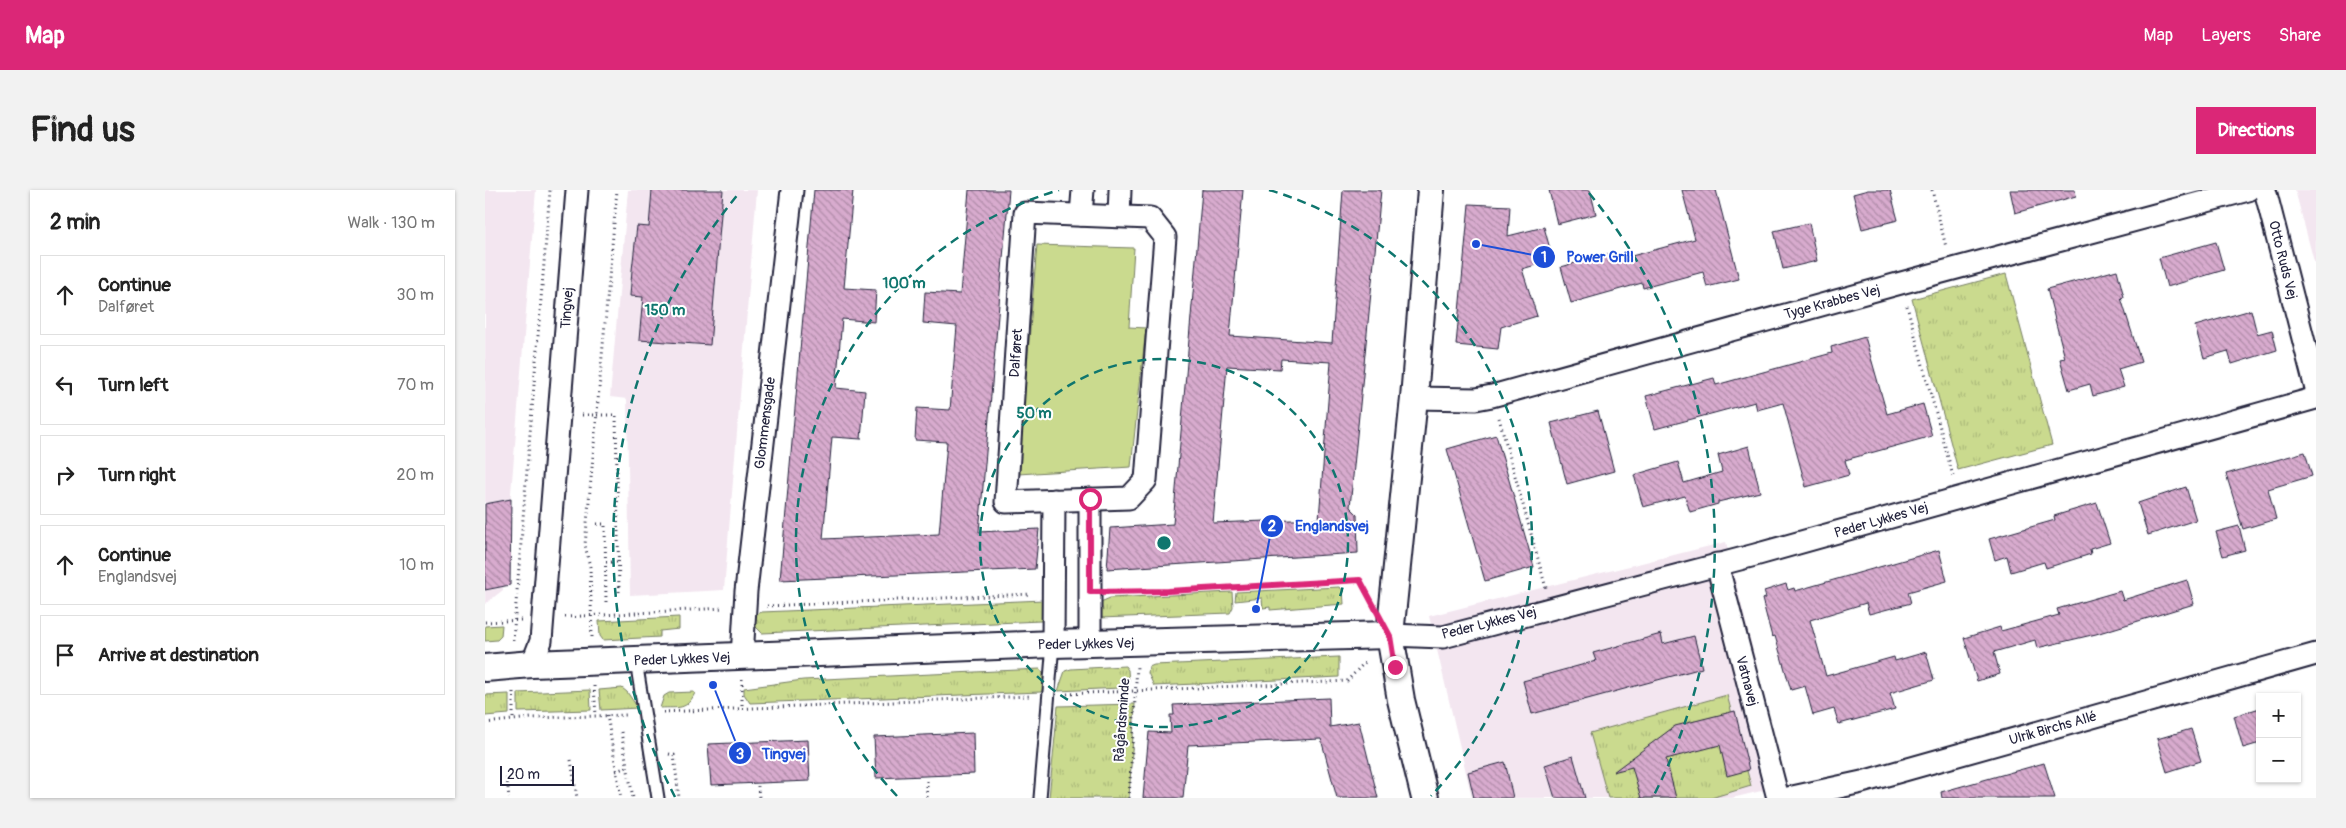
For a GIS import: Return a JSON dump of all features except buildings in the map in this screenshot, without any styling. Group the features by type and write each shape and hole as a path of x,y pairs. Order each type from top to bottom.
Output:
{"street":[{"name":"Tingvej","path":"532,664 541,641 541,619 577,190"},
{"name":"Glommensgade","path":"742,657 745,607 792,190"},
{"path":"1081,215 1083,190"},
{"path":"1119,216 1120,190"},
{"path":"1425,798 1401,700 1390,636 1414,398 1431,190"},
{"name":"Tyge Krabbes Vej","path":"1414,398 1476,399 1492,396 1952,269 2248,190"},
{"name":"Otto Ruds Vej","path":"2265,190 2316,389"},
{"name":"Dalføret","path":"1025,213 1119,216 1150,218 1165,237 1146,480 1129,498 1006,502 1025,213"},
{"name":"Peder Lykkes Vej","path":"485,668 532,664 1053,644 1443,636 1717,564 2316,398"},
{"path":"1090,499 1090,643"},
{"path":"1053,644 1054,500"},
{"name":"Vatnavej","path":"1717,564 1778,798"},
{"name":"Ulrik Birchs Allé","path":"1788,798 1862,782 2316,654"}],"lane":[{"path":"1040,798 1053,644"},
{"path":"636,661 658,798"}],"path":[{"path":"514,620 550,190"},
{"path":"591,615 590,567 585,545 617,190"},
{"path":"1932,190 1952,269"},
{"path":"1901,283 1959,498"},
{"path":"1492,396 1552,608"},
{"path":"559,414 616,415 619,592"},
{"path":"597,524 605,524 607,562 606,603"},
{"path":"607,562 618,562"},
{"path":"1090,592 1168,591 1360,580 1368,596"},
{"path":"485,622 745,607 1053,594"},
{"path":"485,723 644,713 1347,681 1390,636"},
{"name":"Rågårdsminde","path":"1129,798 1138,643"},
{"path":"607,715 621,798"},
{"path":"621,732 633,798"},
{"path":"571,760 577,798"},
{"path":"616,771 627,767"},
{"path":"507,778 509,798"},
{"path":"927,782 927,798"},
{"path":"758,786 759,798"}],"shaded area":[{"path":"485,190 536,190 503,590 485,604"},
{"path":"628,190 757,190 724,590 630,595 627,399 610,397"},
{"path":"2295,190 2316,190 2316,269"},
{"path":"1726,542 1786,785 1732,798 1472,798 1429,616"}],"green space":[{"path":"1037,245 1134,248 1129,327 1146,328 1131,467 1018,474"},
{"path":"2006,274 2052,445 1958,470 1912,299"},
{"path":"1339,587 1343,590 1344,604 1270,610 1270,607 1263,608 1262,598 1235,601 1236,592"},
{"path":"1232,592 1233,607 1230,613 1100,618 1096,604 1110,598"},
{"path":"1044,600 1045,611 1041,621 762,633 755,626 754,615 762,612"},
{"path":"679,617 679,629 660,631 660,637 603,640 600,636 599,621"},
{"path":"502,625 501,636 497,640 485,641 485,626"},
{"path":"1339,657 1339,677 1154,686 1148,673 1149,667 1154,665"},
{"path":"1125,666 1128,670 1129,684 1120,688 1058,691 1065,671"},
{"path":"1040,669 1043,673 1044,688 1041,692 750,703 744,694 744,688 803,680"},
{"path":"622,688 638,708 601,710 599,690"},
{"path":"590,690 591,710 518,712 518,693"},
{"path":"694,692 692,699 681,707 660,708 664,696 669,693"},
{"path":"509,694 509,714 485,716 485,695"},
{"path":"1727,695 1751,786 1711,798 1608,798 1590,733"},
{"path":"1135,704 1129,798 1049,798 1058,706"}],"place":[{"name":"Power Grill","path":"1476,244"},
{"name":"Englandsvej","path":"1256,609"},
{"name":"Tingvej","path":"713,685"}],"route":[{"path":"1090,499 1090,592 1168,591 1360,580 1390,636 1395,667"}]}
